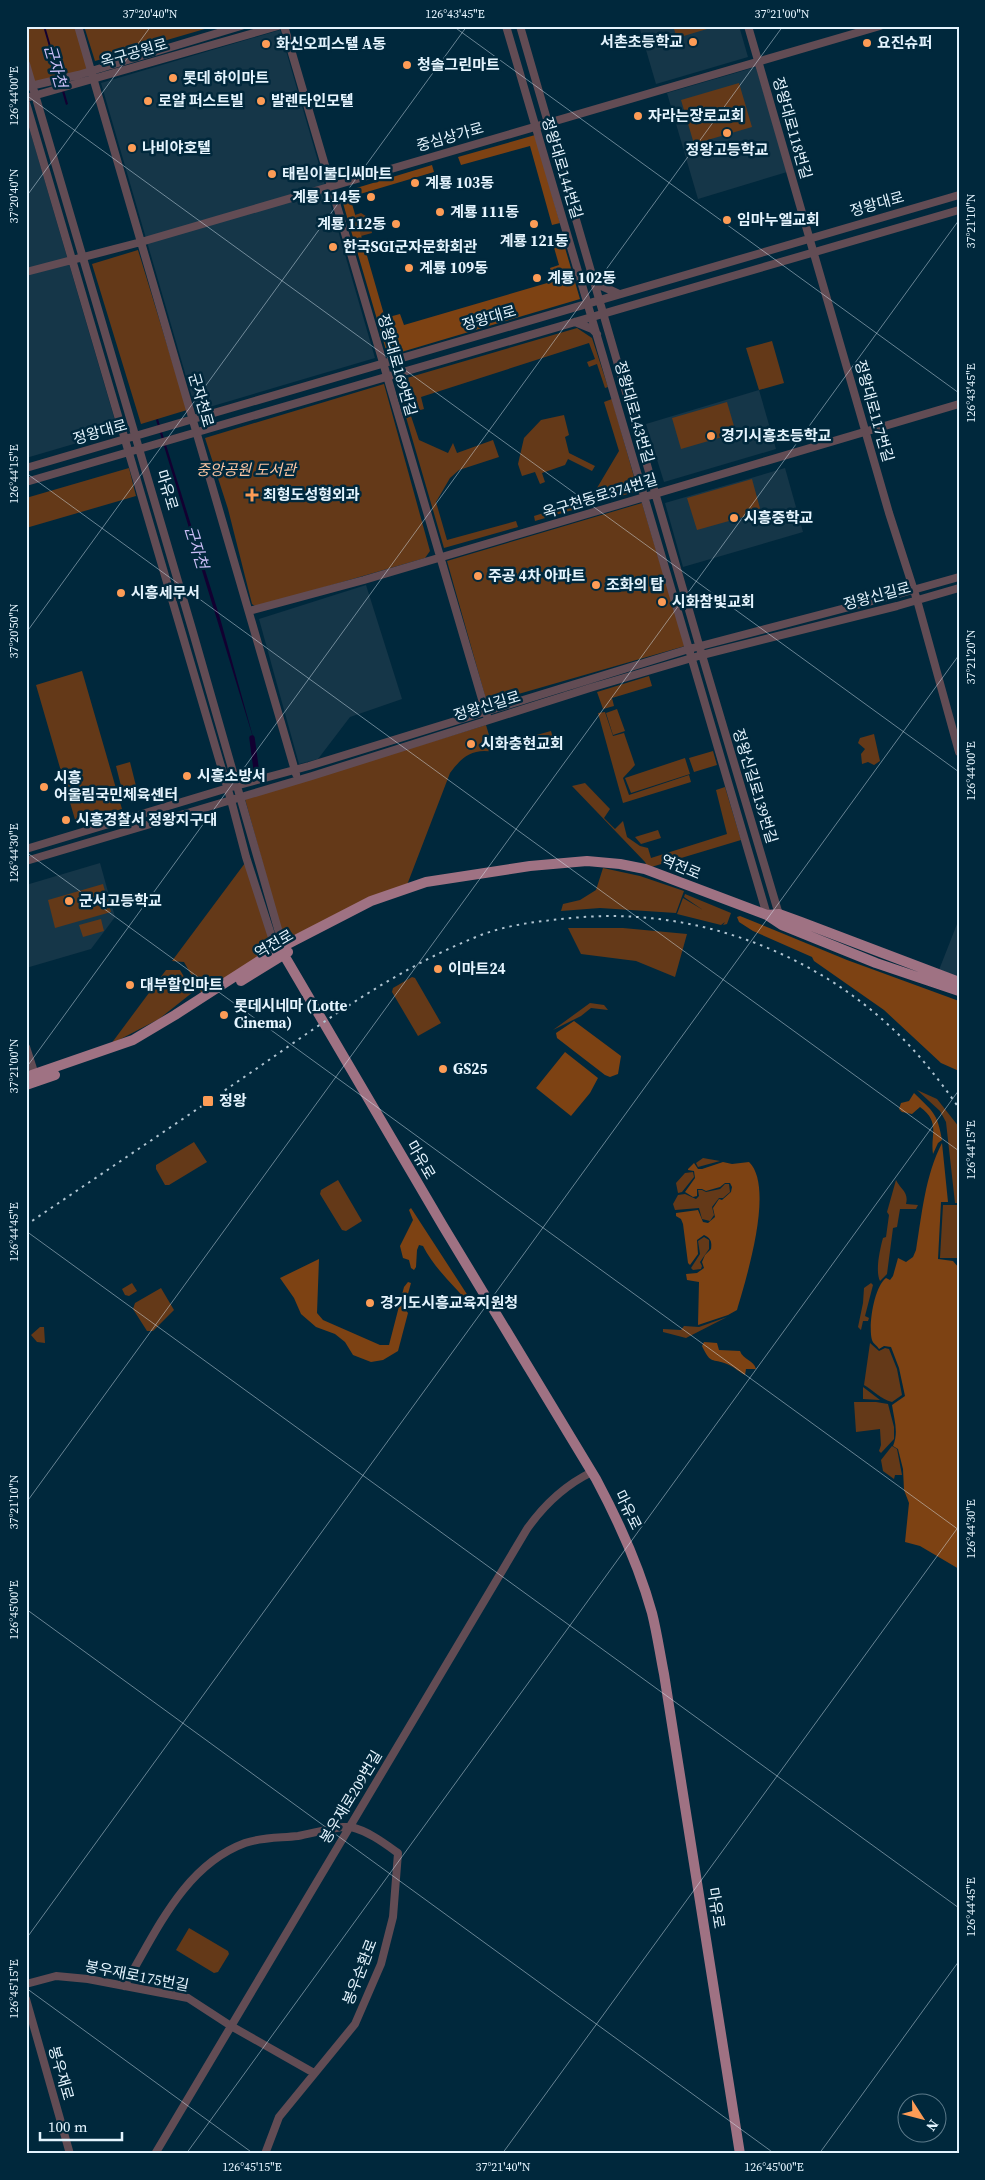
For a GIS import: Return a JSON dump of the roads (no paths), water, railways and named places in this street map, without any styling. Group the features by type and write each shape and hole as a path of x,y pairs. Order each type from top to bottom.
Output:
{"main road":[{"name":"역전로","path":"26,1085 32,1078 135,1044 281,951 354,914 428,888 540,871 549,866 587,861 620,864 645,869 767,915 782,925 876,963 959,991"},
{"name":"역전로","path":"767,915 779,914 959,982"},
{"name":"마유로","path":"281,951 438,1218 592,1472 625,1536 652,1614 666,1683 740,2154"}],"street":[{"name":"군자천로","path":"78,26 298,781"},
{"name":"옥구공원로","path":"29,86 78,75 241,26"},
{"name":"옥구공원로","path":"26,98 278,26"},
{"name":"정왕대로169번길","path":"284,26 487,716"},
{"name":"정왕대로144번길","path":"506,26 592,317"},
{"name":"정왕대로144번길","path":"520,26 604,314"},
{"name":"정왕대로118번길","path":"748,26 810,238"},
{"name":"중심상가로","path":"26,272 141,242 880,26"},
{"name":"마유로","path":"26,64 29,86 36,95 238,786 281,951"},
{"name":"마유로","path":"26,103 232,800 246,857 281,951"},
{"name":"정왕대로","path":"26,468 959,195"},
{"name":"정왕대로","path":"26,482 959,210"},
{"name":"정왕대로117번길","path":"810,238 912,590 917,600 959,752"},
{"path":"595,283 619,294"},
{"path":"608,328 623,308"},
{"name":"정왕대로143번길","path":"604,314 702,655"},
{"name":"정왕대로143번길","path":"592,317 692,658"},
{"path":"575,322 592,329 597,334"},
{"name":"옥구천동로374번길","path":"249,611 440,557 959,404"},
{"name":"정왕신길로","path":"26,861 298,781 689,649 959,577"},
{"name":"정왕신길로","path":"26,849 228,788 702,655 959,588"},
{"name":"정왕신길로139번길","path":"702,655 782,925"},
{"name":"정왕신길로139번길","path":"692,658 767,915"},
{"path":"26,1046 32,1078"},
{"name":"봉우재로209번길","path":"155,2154 527,1529 541,1509 567,1486 592,1472"},
{"path":"124,1986 185,1886 210,1862 244,1844 257,1840 300,1836 350,1827"},
{"name":"봉우순환로","path":"265,2154 278,2117 355,2024 381,1964 393,1917 398,1853 372,1836 350,1827"},
{"name":"봉우재로175번길","path":"26,1984 56,1976 88,1979 188,1998 231,2026 314,2073"},
{"name":"봉우재로","path":"26,1999 70,2154"}],"water":[{"path":"43,26 45,26 68,104 66,105"},
{"path":"158,419 220,618 255,744 156,420"}],"waterway":[{"name":"군자천","path":"252,738 256,768"}],"railway":[{"path":"26,1225 337,1013 393,978 421,962 481,935 503,928 537,922 616,916 660,919 704,927 746,940 787,957 826,978 863,1003 913,1050 959,1108"}],"place":[{"name":"서촌초등학교","path":"693,42"},
{"name":"요진슈퍼","path":"867,43"},
{"name":"화신오피스텔 A동","path":"266,44"},
{"name":"청솔그린마트","path":"407,65"},
{"name":"롯데 하이마트","path":"173,78"},
{"name":"로얄 퍼스트빌","path":"148,101"},
{"name":"발렌타인모텔","path":"261,101"},
{"name":"자라는장로교회","path":"638,116"},
{"name":"정왕고등학교","path":"727,133"},
{"name":"나비야호텔","path":"132,148"},
{"name":"태림이불디씨마트","path":"272,174"},
{"name":"계룡 103동","path":"415,183"},
{"name":"계룡 114동","path":"371,197"},
{"name":"계룡 111동","path":"440,212"},
{"name":"임마누엘교회","path":"727,220"},
{"name":"계룡 112동","path":"396,224"},
{"name":"계룡 121동","path":"534,224"},
{"name":"한국SGI군자문화회관","path":"333,247"},
{"name":"계룡 109동","path":"409,268"},
{"name":"계룡 102동","path":"537,278"},
{"name":"경기시흥초등학교","path":"711,436"},
{"name":"최형도성형외과","path":"252,495"},
{"name":"시흥중학교","path":"734,518"},
{"name":"주공 4차 아파트","path":"478,576"},
{"name":"조화의 탑","path":"596,585"},
{"name":"시흥세무서","path":"121,593"},
{"name":"시화참빛교회","path":"662,602"},
{"name":"시화충현교회","path":"471,744"},
{"name":"시흥소방서","path":"187,776"},
{"name":"시흥 어울림국민체육센터","path":"44,787"},
{"name":"시흥경찰서 정왕지구대","path":"66,820"},
{"name":"군서고등학교","path":"69,901"},
{"name":"이마트24","path":"438,969"},
{"name":"대부할인마트","path":"130,985"},
{"name":"롯데시네마 (Lotte Cinema)","path":"224,1015"},
{"name":"GS25","path":"443,1069"},
{"name":"정왕","path":"208,1101"},
{"name":"경기도시흥교육지원청","path":"370,1303"}],"park label":[{"name":"중앙공원 도서관","path":"246,470"}]}
